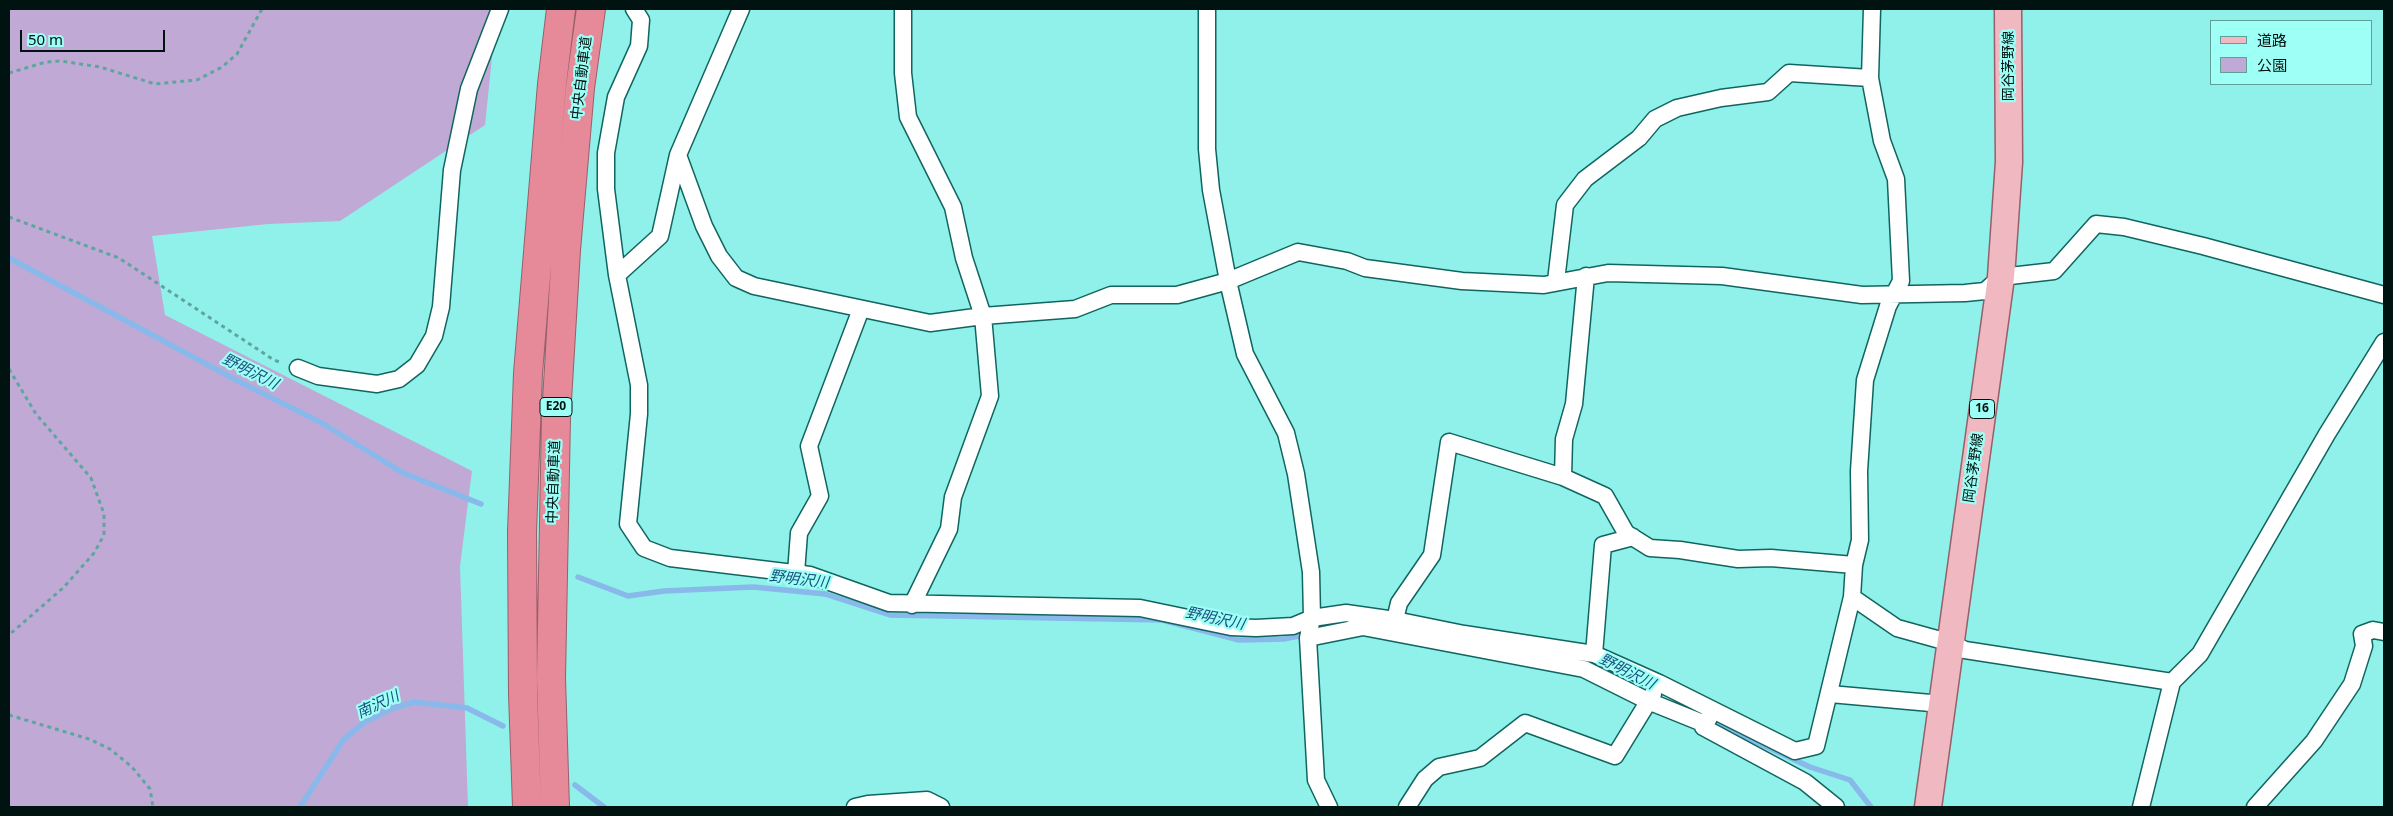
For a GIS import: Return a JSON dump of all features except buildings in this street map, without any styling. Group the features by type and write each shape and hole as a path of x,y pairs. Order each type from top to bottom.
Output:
{"highway":[{"name":"中央自動車道","path":"527,807 523,694 522,532 528,373 552,84 562,9"},
{"name":"中央自動車道","path":"555,807 550,678 556,417 567,230 580,88 590,9"}],"main road":[{"name":"岡谷茅野線","path":"1928,807 2001,277 2009,162 2008,9"}],"street":[{"path":"298,368 318,376 377,384 399,380 418,365 434,336 441,307 452,170 469,89 500,9"},
{"path":"634,9 642,20 639,46 616,97 606,153 606,189 617,275 639,385 628,524 644,548 670,558 810,575 889,603 912,605 977,604 1140,608 1231,627 1256,628 1293,626 1312,618 1346,613 1395,620 1464,634 1594,654 1659,683 1710,717"},
{"path":"617,275 660,236 678,155 741,9"},
{"path":"903,9 903,73 908,117 953,207 964,258 983,316 990,396 953,497 949,529 912,605"},
{"path":"1207,9 1208,157 1211,190 1228,281 1245,354 1286,433 1306,527 1311,572 1312,618 1308,638 1316,780 1329,807"},
{"path":"1308,638 1363,627 1584,669 1648,702 1710,717 1795,752 1816,746 1852,596 1854,565 1860,540 1859,471 1865,380 1893,293 1901,281 1896,179 1882,141 1870,78 1872,9"},
{"path":"1556,281 1565,205 1585,178 1639,138 1655,119 1677,108 1720,98 1768,92 1789,73 1870,78"},
{"path":"678,155 704,226 720,256 736,278 754,286 930,323 983,316 1075,309 1111,295 1177,295 1228,281 1298,252 1347,261 1365,268 1410,276 1462,281 1544,285 1556,281 1608,273 1722,276 1862,295 1985,291 2001,277 2054,271 2096,224 2124,227 2194,244 2384,295"},
{"path":"1563,477 1564,438 1574,404 1586,276"},
{"path":"796,573 799,533 820,496 809,446 861,308"},
{"path":"2141,807 2172,682 2200,654 2327,434 2384,342"},
{"path":"1395,620 1399,603 1432,554 1449,442 1563,477 1605,496 1626,533 1650,548 1680,550 1738,559 1771,558 1854,565"},
{"path":"1594,654 1603,545 1633,537"},
{"path":"1852,596 1897,628 1951,643 1965,650 2049,665 2172,682"},
{"path":"2255,807 2314,741 2352,684 2364,646 2362,634 2373,630 2384,632"},
{"path":"1407,807 1425,779 1439,767 1480,758 1525,723 1615,756 1659,683"},
{"path":"1830,694 1942,704"},
{"path":"1710,717 1703,727 1805,782 1836,807"},
{"path":"855,807 868,804 927,800 941,807"}],"path":[{"path":"9,72 46,62 61,61 100,67 155,84 197,80 222,67 237,54 262,9"},
{"path":"9,217 119,258 274,360 298,368"},
{"path":"9,369 36,414 91,478 104,514 104,535 94,553 63,588 9,635"},
{"path":"9,714 89,739 110,749 132,767 150,790 153,807"}],"green space":[{"path":"9,9 497,9 485,125 340,221 268,224 152,236 165,315 472,471 460,566 468,807 9,807"}],"waterway":[{"name":"野明沢川","path":"9,258 236,380 322,423 403,473 481,504"},
{"name":"野明沢川","path":"578,577 628,596 664,591 753,587 825,594 890,615 1162,620 1239,640 1284,639 1308,634"},
{"name":"南沢川","path":"300,807 344,739 365,722 391,709 414,702 467,708 503,726"},
{"name":"野明沢川","path":"1715,725 1737,733 1810,767 1850,780 1871,807"},
{"name":"南沢川","path":"575,785 604,807"}]}
